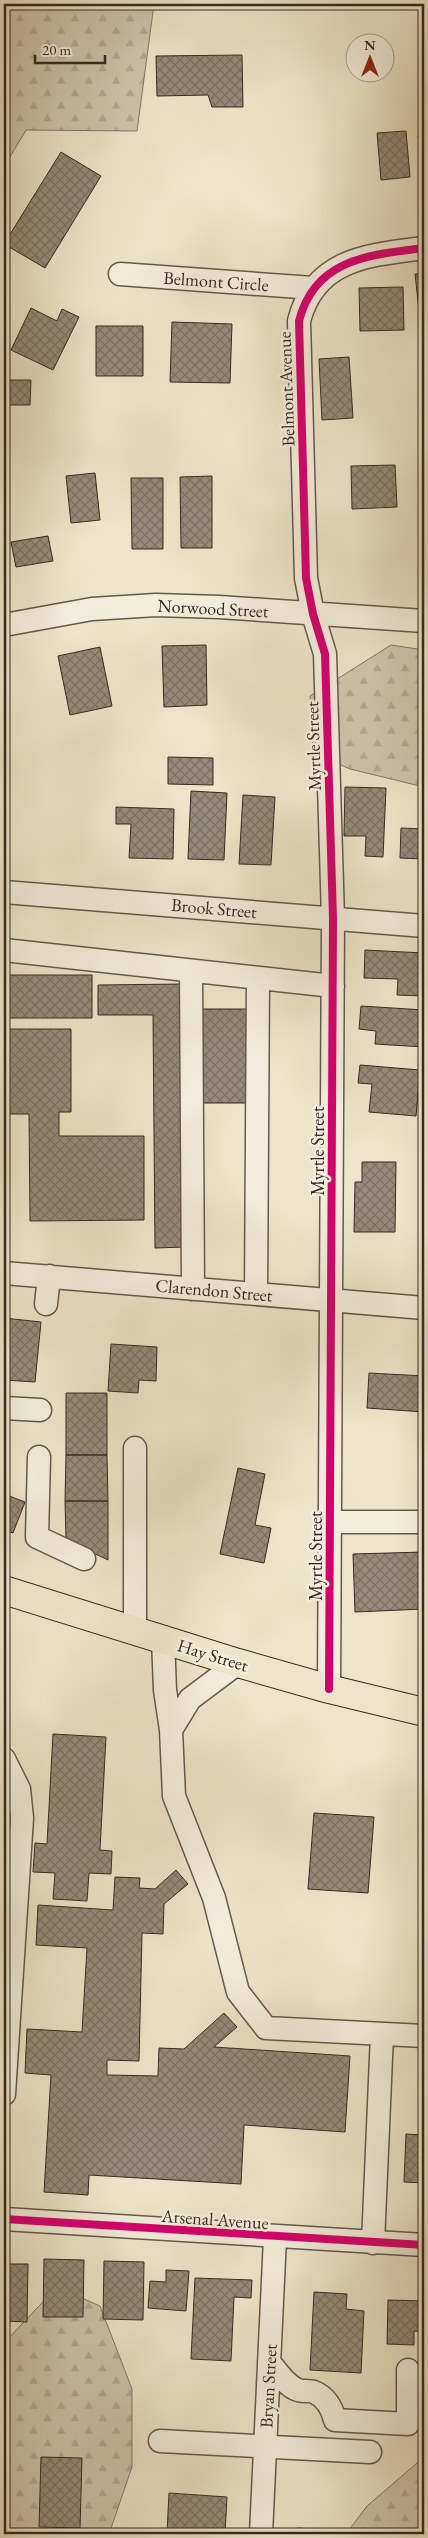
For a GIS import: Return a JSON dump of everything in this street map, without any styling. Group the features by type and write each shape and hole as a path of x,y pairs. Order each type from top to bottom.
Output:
{"main road":[{"name":"Hay Street","path":"4,1590 238,1663 329,1689 424,1712"}],"street":[{"name":"Belmont Avenue","path":"313,614 306,578 299,321 303,305 313,288 325,275 353,261 424,248"},
{"name":"Belmont Circle","path":"120,274 313,288"},
{"name":"Norwood Street","path":"4,625 92,609 156,605 420,619"},
{"name":"Myrtle Street","path":"313,614 325,654 333,918 329,1689"},
{"name":"Brook Street","path":"4,892 424,926"},
{"path":"4,950 333,986"},
{"path":"191,970 193,1289"},
{"path":"256,1294 258,978"},
{"name":"Clarendon Street","path":"4,1272 424,1308"},
{"path":"46,1304 49,1276"},
{"path":"4,1408 40,1410"},
{"path":"135,1448 135,1631"},
{"path":"39,1457 37,1537 84,1559"},
{"path":"330,1522 418,1522"},
{"path":"163,1639 165,1690 172,1730 174,1796 214,1898 238,1992 266,2028 424,2036"},
{"path":"172,1730 190,1700 238,1663"},
{"path":"4,1759 19,1789 22,1818 4,2094"},
{"path":"373,2243 382,2034"},
{"name":"Arsenal Avenue","path":"4,2219 275,2238 424,2245"},
{"name":"Bryan Street","path":"261,2534 275,2238"},
{"path":"269,2362 287,2382 298,2390 314,2392 325,2399 333,2409 335,2420 408,2424 408,2370"},
{"path":"160,2441 370,2452"}],"green space":[{"path":"4,4 154,4 137,131 26,130 4,167"},
{"path":"391,645 424,650 424,787 350,769 313,753 310,696"},
{"path":"57,2287 100,2306 132,2389 132,2467 109,2534 4,2534 4,2343"},
{"path":"424,2457 424,2534 346,2534 367,2506"}],"building":[{"path":"242,55 243,107 212,107 208,95 157,96 156,56"},
{"path":"406,131 410,177 381,180 377,133"},
{"path":"424,135 424,180 418,136"},
{"path":"61,152 101,176 45,268 4,244"},
{"path":"424,273 424,337 422,338 415,274"},
{"path":"403,287 404,330 360,331 359,288"},
{"path":"31,308 57,321 62,309 79,317 53,370 11,350"},
{"path":"172,322 232,324 230,383 170,382"},
{"path":"96,326 143,326 143,376 96,376"},
{"path":"349,357 353,418 322,420 319,359"},
{"path":"4,380 31,380 30,405 4,405"},
{"path":"395,465 397,507 352,509 351,466"},
{"path":"95,473 100,520 71,523 66,476"},
{"path":"212,476 212,548 181,548 180,477"},
{"path":"131,478 163,478 163,549 132,549"},
{"path":"48,536 53,561 16,567 11,542"},
{"path":"206,645 207,705 164,707 162,646"},
{"path":"100,647 112,706 70,715 58,656"},
{"path":"168,757 213,758 213,785 168,784"},
{"path":"345,787 386,788 383,857 365,856 366,836 344,836"},
{"path":"191,791 227,793 224,860 188,859"},
{"path":"4,795 8,795 7,842 4,842"},
{"path":"243,795 275,797 271,865 239,864"},
{"path":"116,807 174,809 173,859 129,858 131,824 116,824"},
{"path":"401,828 424,829 424,859 400,858"},
{"path":"365,950 424,953 424,996 397,995 398,979 364,978"},
{"path":"4,975 92,975 92,1018 4,1018"},
{"path":"182,984 185,1247 155,1248 153,1015 98,1015 98,985"},
{"path":"361,1006 424,1010 424,1047 375,1044 376,1031 359,1029"},
{"path":"202,1009 247,1009 247,1103 202,1103"},
{"path":"4,1029 71,1029 71,1112 59,1112 59,1136 144,1136 144,1220 30,1221 29,1114 4,1114"},
{"path":"360,1065 420,1070 416,1116 369,1112 372,1084 358,1083"},
{"path":"362,1162 396,1162 395,1232 354,1232 355,1182 362,1182"},
{"path":"4,1318 41,1322 35,1382 4,1380"},
{"path":"111,1344 157,1347 156,1381 139,1380 138,1393 108,1391"},
{"path":"369,1373 424,1376 424,1412 367,1408"},
{"path":"66,1393 107,1393 107,1455 66,1455"},
{"path":"66,1455 107,1455 108,1501 65,1501"},
{"path":"238,1468 265,1474 255,1525 271,1528 264,1563 220,1554"},
{"path":"4,1494 25,1502 13,1533 4,1530"},
{"path":"65,1501 108,1501 108,1560 66,1540"},
{"path":"424,1552 424,1609 355,1612 353,1554"},
{"path":"53,1734 106,1737 100,1850 112,1851 111,1874 89,1873 87,1901 53,1899 55,1873 33,1872 35,1843 47,1844"},
{"path":"314,1813 374,1817 368,1893 308,1889"},
{"path":"176,1870 188,1884 164,1904 163,1934 142,1933 139,2061 107,2060 107,2075 158,2076 159,2048 184,2049 224,2013 237,2027 214,2047 350,2056 345,2132 244,2125 241,2184 89,2175 88,2195 44,2192 51,2075 25,2073 27,2029 82,2032 87,1948 36,1945 38,1905 113,1910 115,1877 140,1878 139,1888 155,1889"},
{"path":"406,2134 424,2135 424,2183 404,2182"},
{"path":"44,2259 84,2260 83,2317 43,2317"},
{"path":"104,2261 144,2262 143,2320 103,2319"},
{"path":"4,2264 28,2264 27,2322 4,2321"},
{"path":"166,2270 189,2271 186,2311 148,2308 150,2281 166,2282"},
{"path":"195,2278 252,2280 251,2298 234,2297 231,2361 191,2359"},
{"path":"314,2292 347,2294 346,2309 364,2311 361,2373 310,2370"},
{"path":"388,2300 424,2301 424,2332 414,2331 414,2345 387,2344"},
{"path":"41,2457 82,2458 80,2528 39,2527"},
{"path":"169,2493 227,2497 225,2534 167,2533"},
{"path":"297,2528 350,2531 349,2534 297,2534"}],"cycle path":[{"path":"329,1689 333,918 325,654 313,614 306,578 299,321 307,300 318,284 331,272 365,258 424,248"},
{"path":"4,2219 424,2245"}]}
